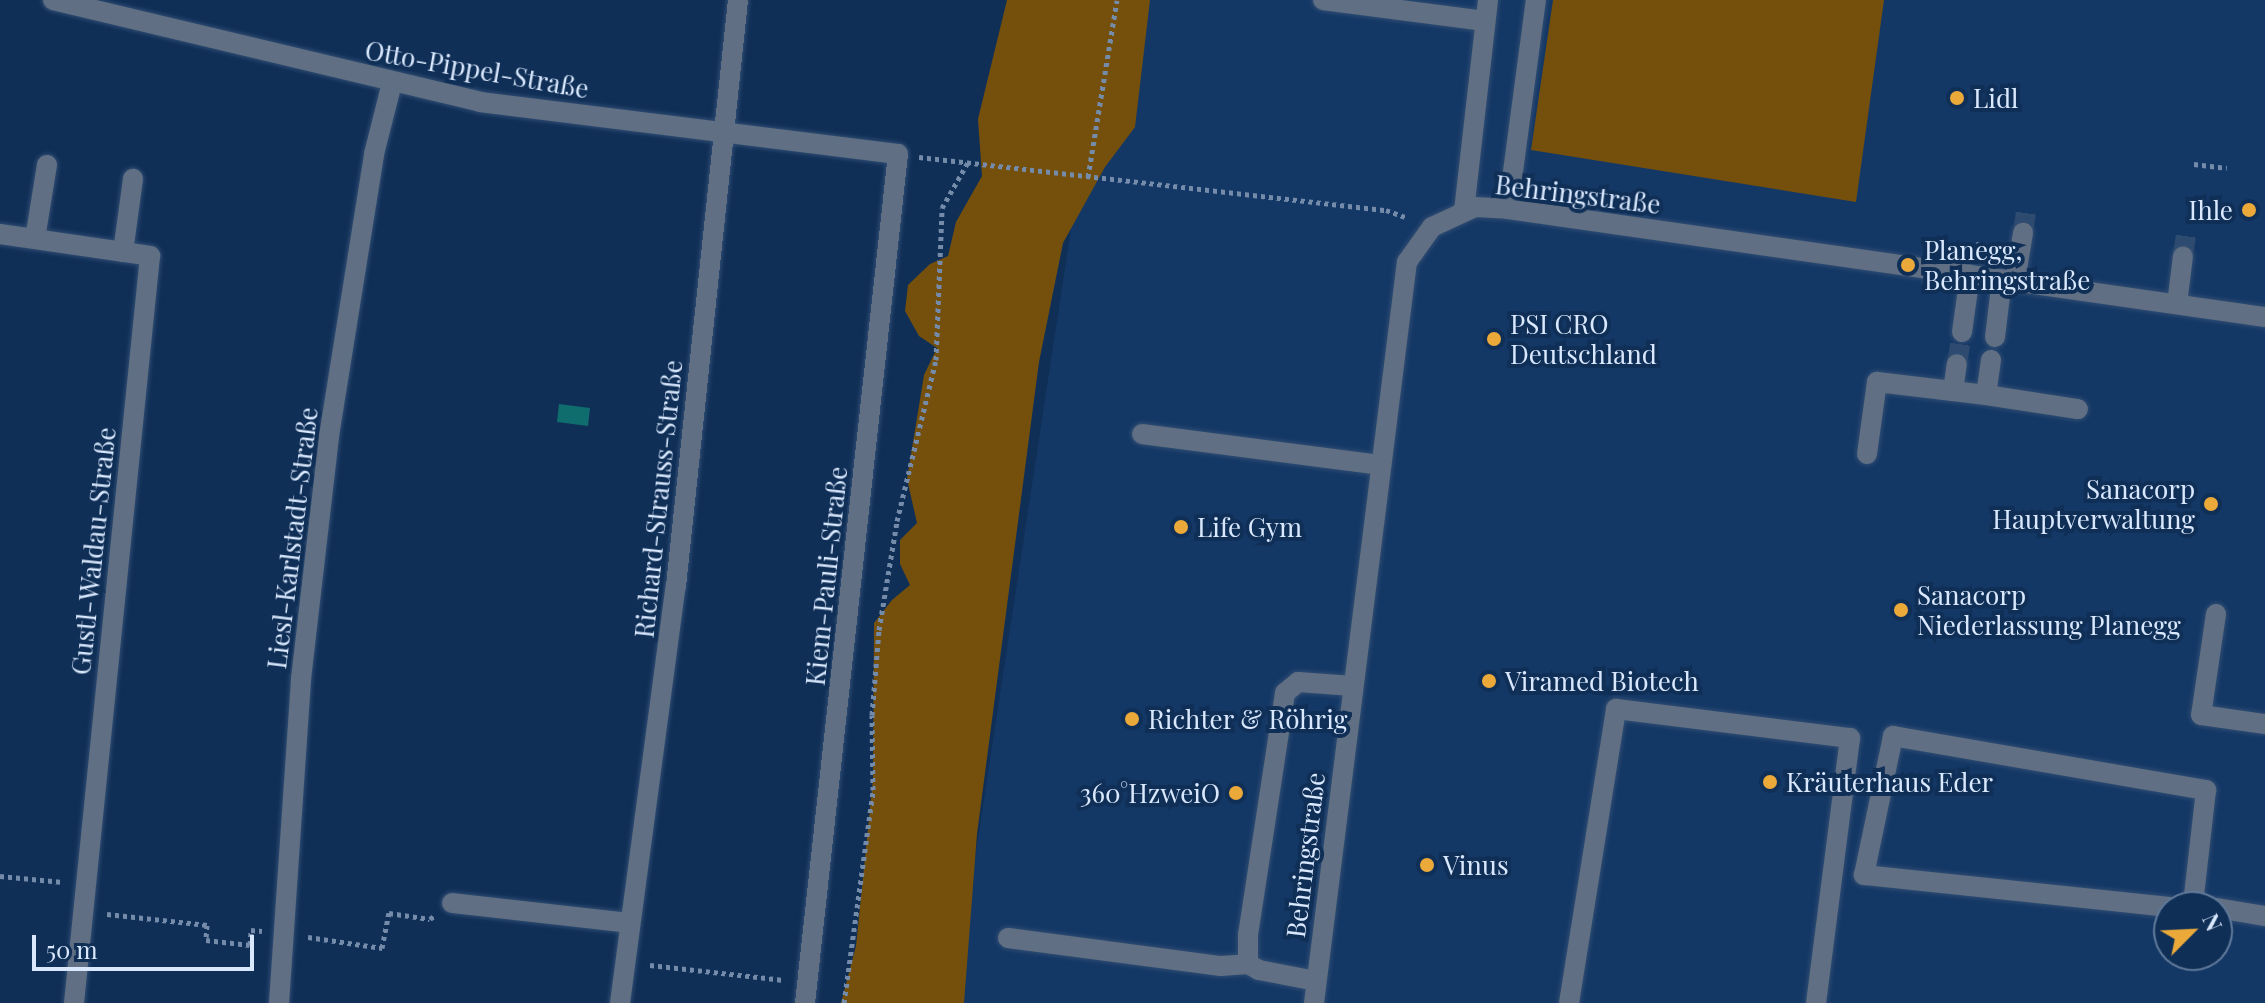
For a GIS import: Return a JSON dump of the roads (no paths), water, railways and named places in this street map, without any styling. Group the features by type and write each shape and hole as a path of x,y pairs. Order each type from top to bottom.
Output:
{"street":[{"name":"Otto-Pippel-Straße","path":"53,0 480,102 723,135 898,154"},
{"name":"Richard-Strauss-Straße","path":"620,1003 676,586 738,0"},
{"path":"1323,0 1485,21"},
{"path":"1464,211 1488,0"},
{"path":"1508,209 1536,0"},
{"name":"Liesl-Karlstadt-Straße","path":"279,1003 301,679 329,436 374,154 392,83"},
{"name":"Kiem-Pauli-Straße","path":"805,1003 898,154"},
{"path":"35,239 47,165"},
{"path":"123,252 133,179"},
{"name":"Behringstraße","path":"1314,1003 1407,262 1432,227 1475,207 1508,209 2265,317"},
{"path":"1995,337 2023,233"},
{"name":"Gustl-Waldau-Straße","path":"0,234 150,256 74,1003"},
{"path":"2177,304 2183,256"},
{"path":"1962,332 1970,275"},
{"path":"1986,395 1991,360"},
{"path":"1953,391 1957,364"},
{"path":"1867,454 1877,382 2078,409"},
{"path":"1142,434 1381,465"},
{"path":"2216,614 2201,715 2265,724"},
{"path":"1248,964 1248,935 1285,693 1298,682 1353,686"},
{"path":"1569,1003 1616,709 1850,738 1816,1003"},
{"path":"2153,905 2034,890 1864,875 1893,736 2206,790 2203,891"},
{"path":"452,903 630,923"},
{"path":"2233,911 2265,916"},
{"path":"1008,938 1221,966 1248,964 1259,970 1316,981"}],"tunnel":[{"path":"2023,233 2027,203"},
{"path":"2183,256 2187,226"},
{"path":"1957,364 1962,332"}],"place":[{"name":"Lidl","path":"1957,98"},
{"name":"Ihle","path":"2249,210"},
{"name":"Planegg, Behringstraße","path":"1908,265"},
{"name":"PSI CRO Deutschland","path":"1494,339"},
{"name":"Sanacorp Hauptverwaltung","path":"2211,504"},
{"name":"Life Gym","path":"1181,527"},
{"name":"Sanacorp Niederlassung Planegg","path":"1901,610"},
{"name":"Viramed Biotech","path":"1489,681"},
{"name":"Richter & Röhrig","path":"1132,719"},
{"name":"Kräuterhaus Eder","path":"1770,782"},
{"name":"360°HzweiO","path":"1236,793"},
{"name":"Vinus","path":"1427,865"}]}
